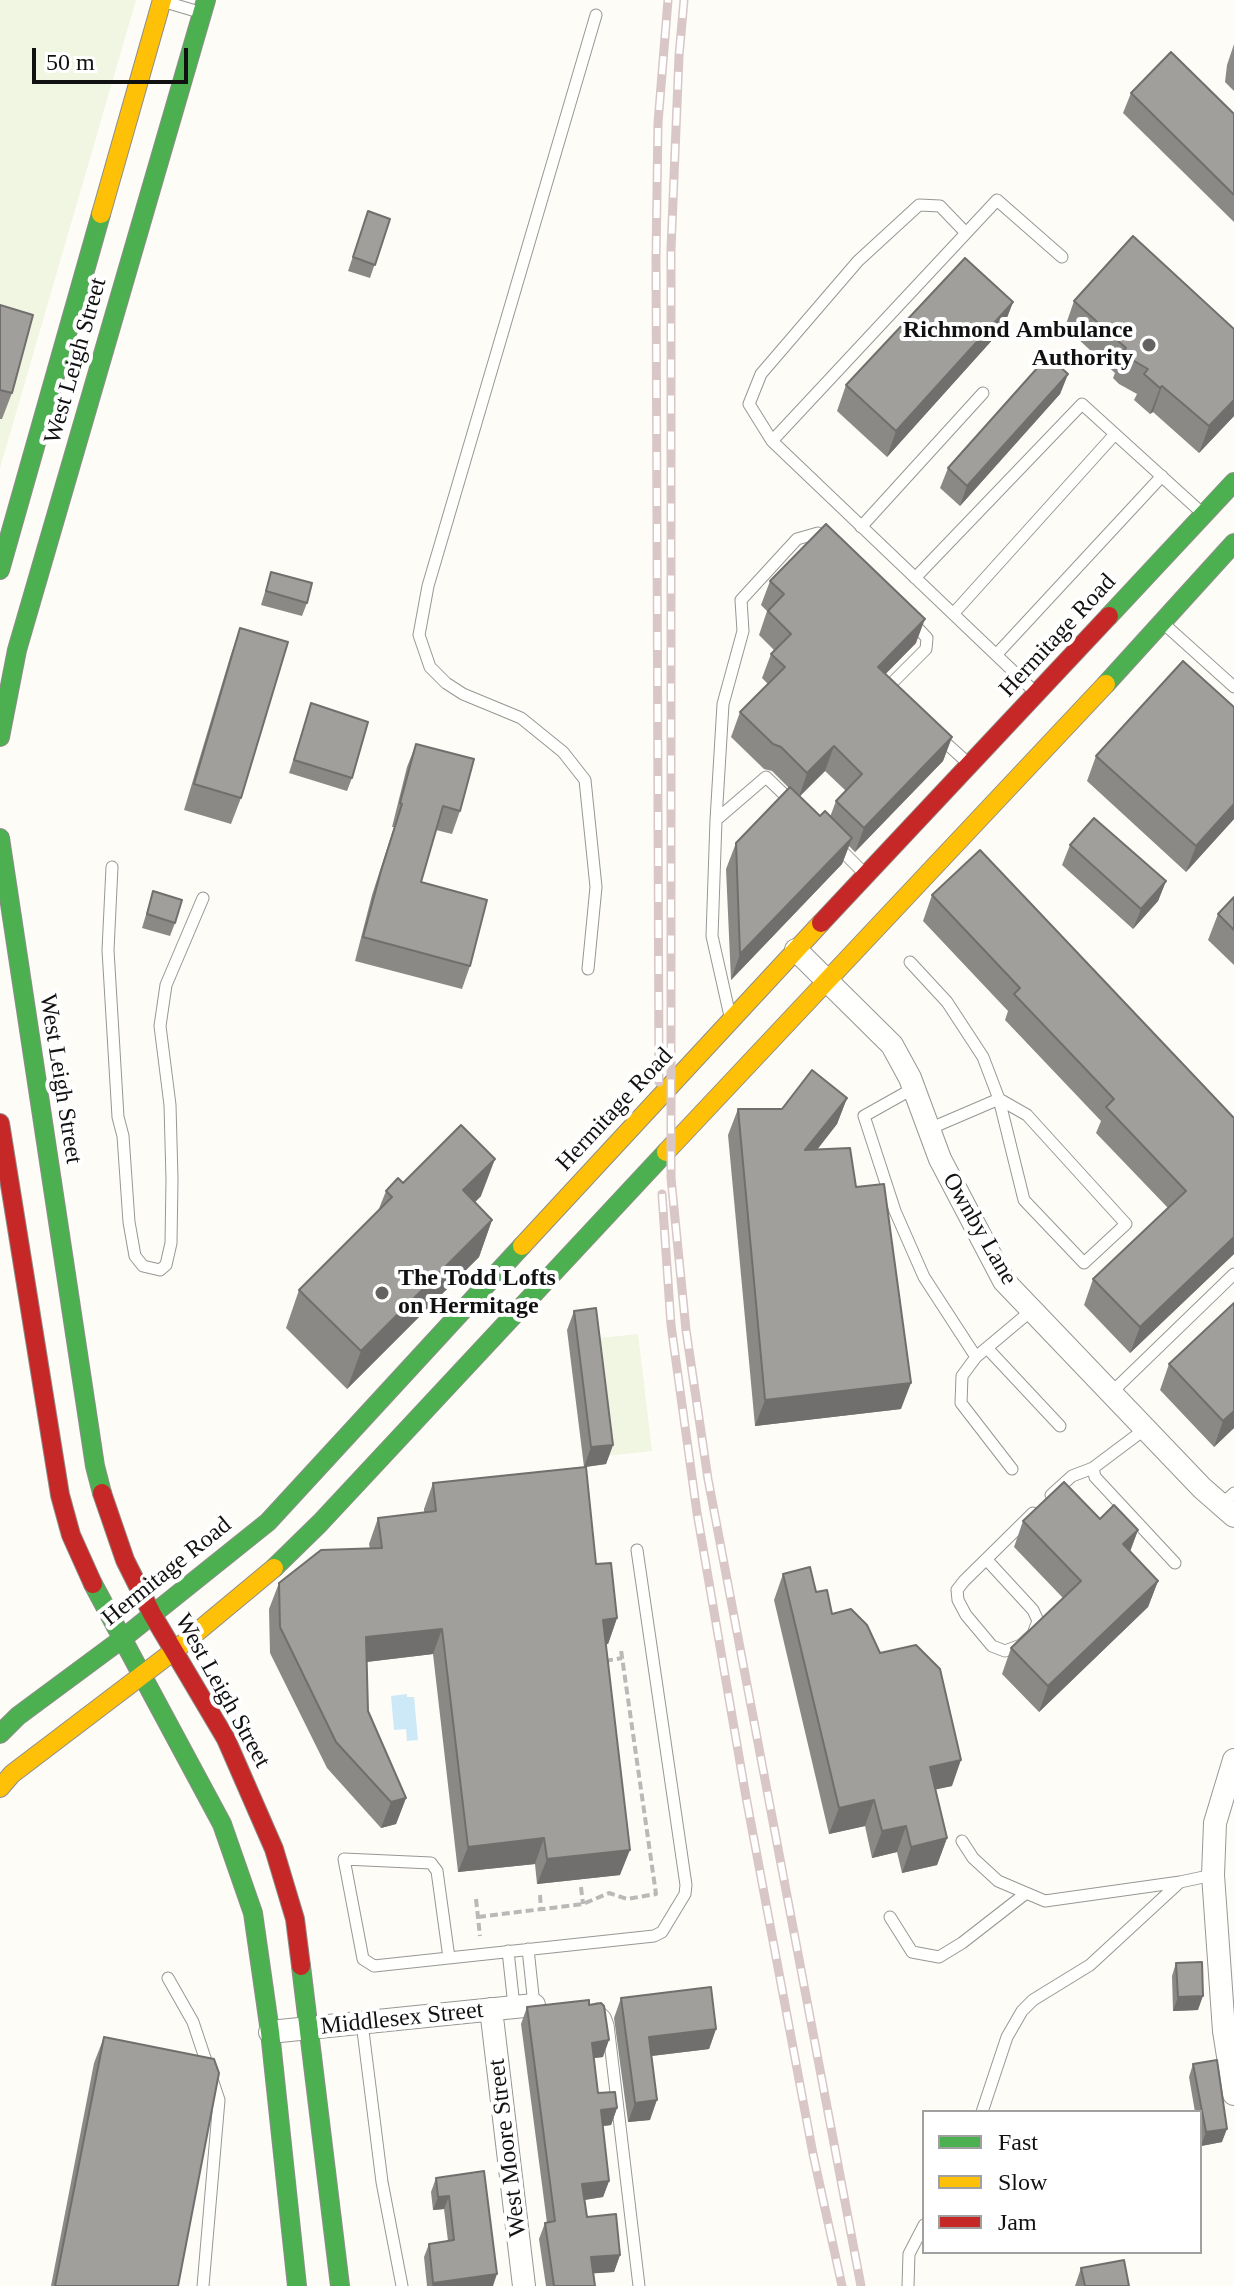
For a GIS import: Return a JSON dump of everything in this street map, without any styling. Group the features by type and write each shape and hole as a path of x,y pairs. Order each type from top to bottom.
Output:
{"street":[{"name":"West Leigh Street","path":"0,570 162,1"},
{"name":"West Leigh Street","path":"0,737 17,650 204,7"},
{"name":"Hermitage Road","path":"0,1788 12,1774 173,1651 272,1570 320,1523 827,979 967,844 1162,622 1222,532 1234,482"},
{"name":"Hermitage Road","path":"0,1734 18,1716 122,1639 268,1522 1036,694 1222,532"},
{"name":"West Leigh Street","path":"0,838 95,1466 109,1518 125,1560 152,1614 226,1739 274,1849 295,1919 340,2286"},
{"name":"Ownby Lane","path":"796,950 892,1045 914,1088 940,1159 1004,1281 1145,1429 1230,1505"},
{"path":"0,1123 60,1495 85,1569 222,1824 253,1913 270,2032 297,2286"},
{"path":"1234,1760 1215,1823 1213,1875 1224,2031 1234,2094"},
{"name":"Middlesex Street","path":"270,2032 532,2007"},
{"name":"West Moore Street","path":"491,2009 524,2286"}],"lane":[{"path":"162,1 204,7"},
{"path":"588,969 596,887 585,780 563,752 521,718 463,694 446,683 430,667 419,635 428,586 596,15"},
{"path":"772,441 997,200 1062,257"},
{"path":"966,233 940,206 919,205 858,261 761,374 749,404 772,441 1036,694"},
{"path":"861,527 983,393"},
{"path":"915,578 1082,404 1222,532"},
{"path":"953,614 1115,434"},
{"path":"996,655 1162,476"},
{"path":"731,1021 712,936 723,704 743,631 741,600 797,539 818,533 842,554"},
{"path":"894,696 885,687 926,649 927,638 908,617"},
{"path":"1162,622 1234,687"},
{"path":"922,722 970,765"},
{"path":"716,820 766,777 800,810"},
{"path":"833,842 867,875"},
{"path":"112,867 108,950 118,1117 123,1136 129,1222 135,1256 143,1266 160,1270 166,1265 171,1243 172,1179 170,1105 160,1026 166,985 203,898"},
{"path":"910,962 964,1026 983,1057 999,1099 1024,1200 1084,1263 1126,1224 1027,1115 999,1099"},
{"path":"914,1088 864,1116 895,1211 924,1277 976,1357"},
{"path":"929,1129 999,1099"},
{"path":"1111,1393 1234,1274"},
{"path":"1012,1469 961,1403 962,1376 976,1357 1032,1310"},
{"path":"987,1348 1060,1426"},
{"path":"986,1559 1033,1610 1038,1621 1033,1634 1021,1645 1005,1651 992,1646 966,1615 958,1600 957,1590 986,1559 1062,1484 1072,1476 1093,1468 1145,1429"},
{"path":"1093,1468 1095,1477 1175,1563"},
{"path":"449,1958 437,1871 431,1863 344,1859 363,1959 374,1966 449,1958 508,1951 654,1936 662,1932 685,1894 637,1550"},
{"path":"962,1841 973,1858 998,1881 1045,1901 1213,1875"},
{"path":"983,2110 1007,2037 1022,2011 1033,2000 1090,1965 1180,1882"},
{"path":"890,1917 912,1952 939,1957 1025,1894"},
{"path":"528,1949 532,2007"},
{"path":"508,1951 532,2007"},
{"path":"168,1978 193,2022 219,2100 203,2286"},
{"path":"585,2006 593,2006 608,2025 639,2286"},
{"path":"362,2023 382,2182 402,2286"},
{"path":"908,2286 909,2254 922,2229"}],"path":[{"path":"478,1917 583,1904 609,1893 627,1899 656,1894 621,1650"},
{"path":"596,1662 622,1658"},
{"path":"581,1887 583,1904"},
{"path":"540,1895 541,1909"},
{"path":"476,1899 480,1936"}],"green space":[{"path":"0,0 136,0 0,468"},
{"path":"638,1334 652,1451 605,1456 591,1339"}],"water":[{"path":"407,1694 407,1697 414,1697 418,1740 407,1741 406,1729 394,1730 391,1696"}],"building":[{"path":"1171,52 1234,114 1234,195 1131,93"},
{"path":"368,211 390,219 375,265 353,257"},
{"name":"Richmond Ambulance Authority","path":"1133,236 1234,329 1234,400 1209,426 1144,374 1148,369 1129,358 1123,352 1126,348 1074,301"},
{"path":"965,258 1013,302 896,431 846,385"},
{"path":"0,305 33,315 12,393 0,390"},
{"path":"1048,356 1068,374 967,486 948,468"},
{"path":"826,524 925,619 878,667 952,737 864,828 836,801 862,774 834,746 807,773 740,712 785,667 771,654 791,634 768,611 784,594 770,581"},
{"path":"271,572 312,583 307,603 266,591"},
{"path":"240,628 288,642 241,798 194,784"},
{"path":"1183,661 1234,707 1234,804 1196,846 1096,756"},
{"path":"311,703 368,722 352,778 294,760"},
{"path":"416,744 474,759 460,811 443,806 421,882 487,900 470,966 363,937"},
{"path":"790,787 820,816 825,811 852,838 740,954 736,843"},
{"path":"1094,818 1166,881 1141,909 1070,845"},
{"path":"980,850 1234,1118 1234,1237 1140,1327 1093,1279 1186,1191 1106,1107 1114,1099 1014,994 1020,988 932,895"},
{"path":"153,891 182,900 175,923 147,914"},
{"path":"1234,897 1234,930 1218,914"},
{"path":"812,1070 847,1098 805,1150 850,1148 856,1187 884,1184 911,1383 765,1400 738,1109 782,1109"},
{"name":"The Todd Lofts on Hermitage","path":"461,1125 495,1159 463,1190 492,1220 361,1351 299,1290 392,1197 386,1191 398,1178 403,1183"},
{"path":"1234,1303 1234,1411 1223,1421 1169,1364"},
{"path":"596,1308 613,1445 591,1447 574,1311"},
{"path":"586,1467 596,1564 611,1563 617,1618 603,1620 630,1850 547,1859 544,1838 468,1847 442,1629 366,1637 368,1711 406,1798 391,1802 336,1742 280,1627 279,1583 321,1550 382,1548 378,1518 436,1511 433,1483"},
{"path":"1064,1482 1100,1519 1114,1505 1138,1530 1123,1544 1158,1581 1048,1686 1011,1648 1081,1581 1023,1521"},
{"path":"810,1567 816,1592 827,1590 832,1614 851,1609 867,1625 880,1653 916,1645 940,1669 961,1760 930,1767 947,1838 911,1847 906,1826 882,1831 874,1800 839,1808 783,1574"},
{"path":"1202,1962 1203,1996 1178,1997 1176,1963"},
{"path":"711,1987 716,2029 649,2037 657,2100 635,2103 621,1998"},
{"path":"589,2000 589,2005 601,2003 604,2006 609,2040 592,2043 598,2093 615,2092 617,2108 601,2110 609,2181 582,2184 587,2217 616,2214 620,2255 591,2257 595,2286 554,2286 545,2223 555,2221 527,2007"},
{"path":"104,2037 214,2059 219,2073 178,2286 55,2286"},
{"path":"1217,2060 1227,2129 1206,2132 1193,2064"},
{"path":"484,2171 497,2274 433,2283 429,2244 454,2240 449,2196 438,2197 436,2178"},
{"path":"1124,2260 1129,2286 1085,2286 1081,2268"}],"railway":[{"path":"659,1082 656,259 658,123 668,0"},
{"path":"684,0 671,249 671,1178 686,1330 708,1479 861,2286"},
{"path":"662,1194 671,1325 697,1513 746,1797 813,2154 842,2286"}],"traffic: fast":[{"path":"0,737 17,650 206,0"},
{"path":"0,570 101,214"},
{"path":"1109,616 1234,482"},
{"path":"1106,684 1234,543"},
{"path":"0,838 95,1466 102,1493"},
{"path":"274,1568 320,1523 666,1152"},
{"path":"0,1734 18,1716 122,1639 268,1522 522,1246"},
{"path":"93,1584 222,1824 253,1913 270,2032 297,2286"},
{"path":"301,1966 340,2286"}],"traffic: slow":[{"path":"101,214 162,0"},
{"path":"666,1152 1106,684"},
{"path":"522,1246 821,923"},
{"path":"0,1788 12,1774 179,1647 274,1568"}],"traffic: jam":[{"path":"821,923 1109,616"},
{"path":"0,1123 60,1495 71,1535 93,1584"},
{"path":"102,1493 125,1560 152,1614 226,1739 274,1849 295,1919 301,1966"}],"place":[{"name":"Richmond Ambulance Authority","path":"1149,345"},
{"name":"The Todd Lofts on Hermitage","path":"382,1293"}]}
